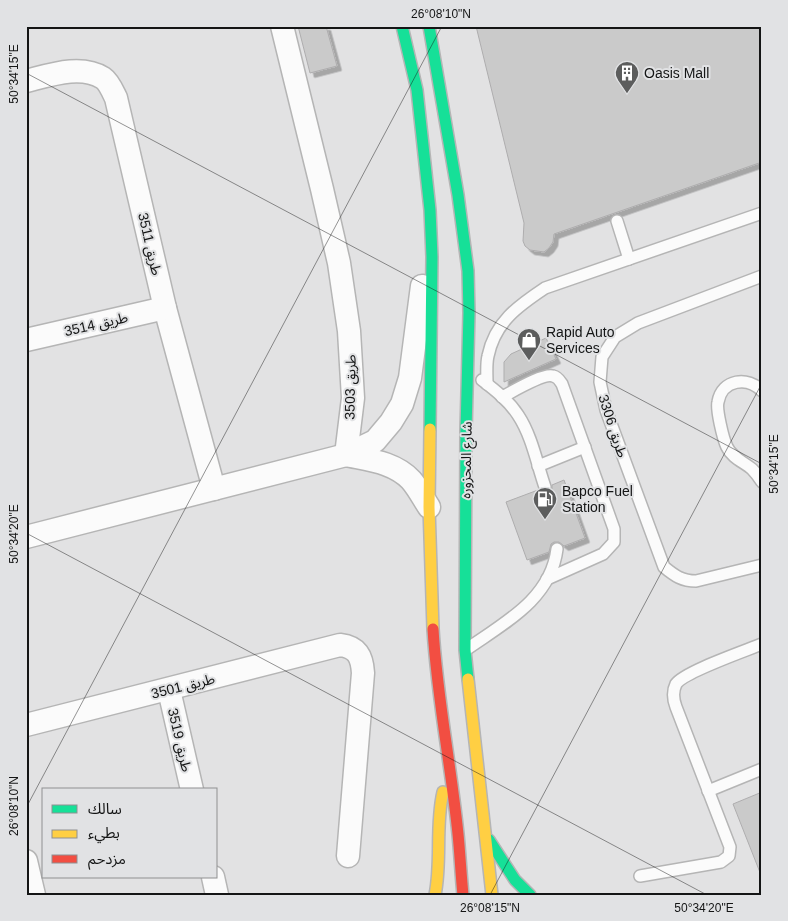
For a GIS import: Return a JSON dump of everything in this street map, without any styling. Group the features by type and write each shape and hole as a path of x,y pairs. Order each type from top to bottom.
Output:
{"main road":[{"path":"402,26 417,90 430,210 432,257 429,507 435,664 458,833 463,895"},
{"name":"شارع المحزوره","path":"429,26 458,195 468,271 465,650 492,895"},
{"path":"432,46 434,26"},
{"path":"435,895 439,880 439,804 450,774"},
{"path":"487,836 515,880 530,895"}],"street":[{"name":"طريق 3503","path":"282,26 322,189 338,263 349,330 353,398 346,455"},
{"name":"طريق 3511","path":"26,81 60,73 87,71 104,79 116,98 166,308 214,488"},
{"path":"26,538 346,455 375,441 391,422 402,404 410,378 421,290 432,257"},
{"name":"طريق 3514","path":"26,340 166,308"},
{"path":"353,398 356,414 366,425 380,427 391,422"},
{"path":"346,455 384,462 402,472 412,481 429,507"},
{"name":"طريق 3501","path":"26,725 340,645 353,648 360,655 363,672 348,856"},
{"name":"طريق 3519","path":"168,690 192,788"},
{"path":"26,861 31,889"},
{"path":"213,878 218,895"}],"lane":[{"path":"487,384 487,356 497,328 518,306 545,288 762,213"},
{"path":"617,221 629,259"},
{"name":"طريق 3306","path":"762,276 638,323 615,337 602,357 600,382 606,410 664,568 677,578 686,581 696,581 762,565"},
{"path":"468,369 502,397 518,415 546,487"},
{"path":"502,397 543,377 553,376 558,379 562,384 614,529 614,542 603,554 547,579"},
{"path":"762,391 756,385 747,381 737,382 727,386 720,393 717,403 727,447 734,456 752,469 762,482"},
{"path":"538,466 585,447"},
{"path":"465,650 522,611 540,591 547,579 556,558 557,548"},
{"path":"640,876 721,862 729,856 730,847 673,700 673,692 676,684 682,678 762,644"},
{"path":"708,790 762,769"}],"building":[{"path":"298,26 326,26 337,66 310,73"},
{"name":"Oasis Mall","path":"476,26 762,26 762,162 554,234 553,242 544,252 530,250 523,241 524,223"},
{"name":"Rapid Auto Services","path":"546,338 556,359 504,382 504,362 511,354"},
{"name":"Bapco Fuel Station","path":"564,480 585,538 564,546 559,542 554,542 551,544 549,552 527,560 506,502 538,490 543,494 548,494 552,489 552,485"},
{"path":"762,792 762,875 761,875 733,804"}],"traffic: fast":[{"path":"402,26 417,90 430,210 432,257 430,429"},
{"path":"429,26 458,195 468,271 465,650 468,679"},
{"path":"489,840 515,880 530,895"}],"traffic: slow":[{"path":"430,429 429,507 433,629"},
{"path":"468,679 492,895"},
{"path":"435,895 438,869 439,818 443,792"}],"traffic: jam":[{"path":"433,629 458,834 463,895"}],"place":[{"name":"Oasis Mall","path":"627,94"},
{"name":"Rapid Auto Services","path":"529,361"},
{"name":"Bapco Fuel Station","path":"545,520"}]}
